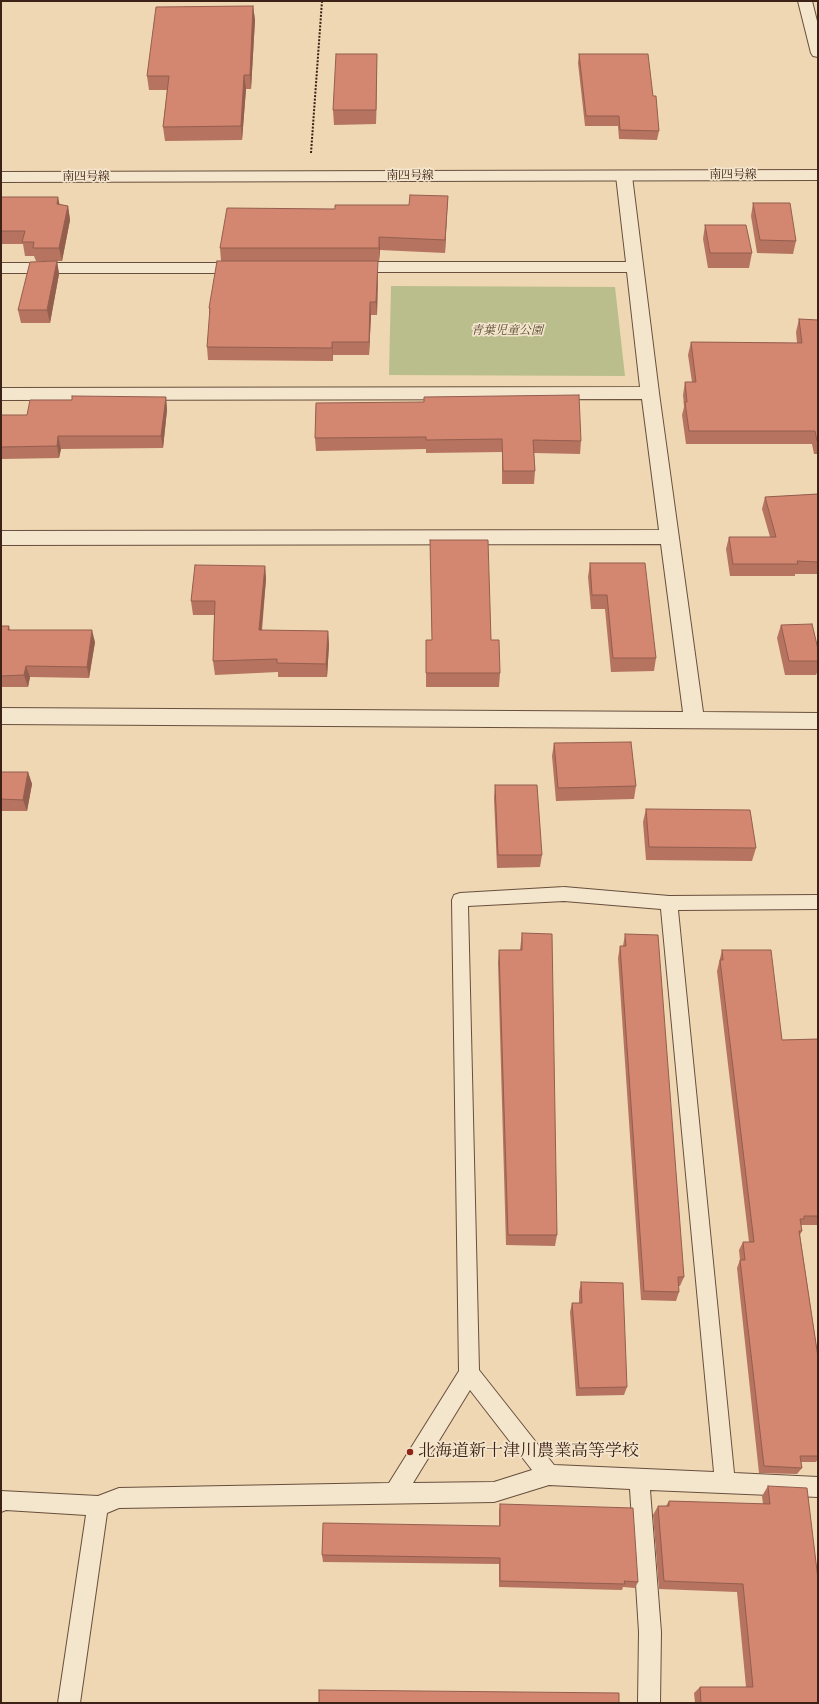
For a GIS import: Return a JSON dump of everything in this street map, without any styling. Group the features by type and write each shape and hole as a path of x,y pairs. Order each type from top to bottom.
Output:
{"street":[{"path":"805,1 818,53"},
{"name":"南四号線","path":"1,177 624,176 818,174"},
{"path":"624,176 650,393 694,719"},
{"path":"334,267 635,267"},
{"path":"1,268 263,268"},
{"path":"1,394 650,393"},
{"path":"1,538 669,537"},
{"path":"1,716 694,719 818,721"}],"lane":[{"path":"395,1493 469,1373 460,900 564,894 670,903 818,902"},
{"path":"670,903 725,1483"},
{"path":"469,1373 549,1475"},
{"path":"1,1502 4,1500 98,1506 119,1498 494,1492 549,1475 818,1487"},
{"path":"639,1479 650,1632 649,1703"},
{"path":"69,1703 98,1506"}],"path":[{"path":"310,176 322,1"}],"green space":[{"name":"青葉児童公園","path":"391,286 615,287 625,376 389,375"}],"building":[{"path":"253,6 250,75 244,75 241,126 163,127 169,76 147,76 156,7"},
{"path":"336,54 377,54 376,110 333,110"},
{"path":"579,54 648,54 653,96 656,96 659,131 620,130 619,116 586,116"},
{"path":"410,195 448,196 445,240 379,237 379,248 220,248 227,208 335,209 335,205 409,205"},
{"path":"1,197 58,197 57,204 68,206 59,248 33,248 34,242 22,242 25,231 1,231"},
{"path":"753,203 790,203 796,241 760,240"},
{"path":"705,225 746,225 752,253 710,253"},
{"path":"57,261 47,310 18,310 30,262"},
{"path":"217,261 378,261 376,302 370,302 369,342 332,342 332,348 207,347 209,308"},
{"path":"799,319 818,320 818,441 815,431 689,431 685,402 687,402 685,382 696,382 691,342 802,343"},
{"path":"579,395 581,441 533,440 535,471 503,471 502,439 426,440 426,437 315,438 316,403 424,402 424,397"},
{"path":"72,396 166,397 161,436 58,436 57,446 1,447 1,415 27,415 30,400 72,400"},
{"path":"818,494 818,562 797,561 798,564 733,564 729,537 776,537 765,497"},
{"path":"430,540 488,540 491,640 499,640 500,673 426,673 426,640 432,640"},
{"path":"590,563 645,563 656,658 613,658 607,595 592,595"},
{"path":"195,565 265,566 259,630 328,631 326,664 277,663 277,659 213,661 215,601 191,601"},
{"path":"812,624 818,649 818,661 789,661 781,625"},
{"path":"1,626 9,626 8,630 92,630 87,667 26,666 24,675 1,676"},
{"path":"631,742 636,786 558,788 554,743"},
{"path":"1,772 28,772 23,800 1,799"},
{"path":"495,785 537,785 542,855 498,855"},
{"path":"646,809 750,810 756,848 649,847"},
{"path":"522,933 552,934 557,1235 508,1235 499,950 522,950"},
{"path":"625,934 658,935 684,1277 678,1277 679,1292 644,1291 620,946 626,946"},
{"path":"722,950 771,950 782,1040 818,1039 818,1216 804,1216 804,1219 800,1219 802,1231 799,1231 818,1357 818,1456 800,1456 802,1468 764,1466 740,1260 745,1260 743,1242 754,1242 720,960 723,960"},
{"path":"581,1282 623,1283 627,1387 579,1388 572,1303 582,1303"},
{"path":"768,1486 807,1488 818,1579 818,1703 701,1703 700,1687 753,1687 743,1584 664,1581 658,1506 669,1506 669,1501 770,1504"},
{"path":"500,1504 633,1508 638,1582 624,1581 625,1584 500,1581 500,1558 322,1555 323,1523 500,1526"},
{"path":"319,1690 619,1693 619,1703 319,1703"}],"place":[{"name":"北海道新十津川農業高等学校","path":"410,1452"}]}
